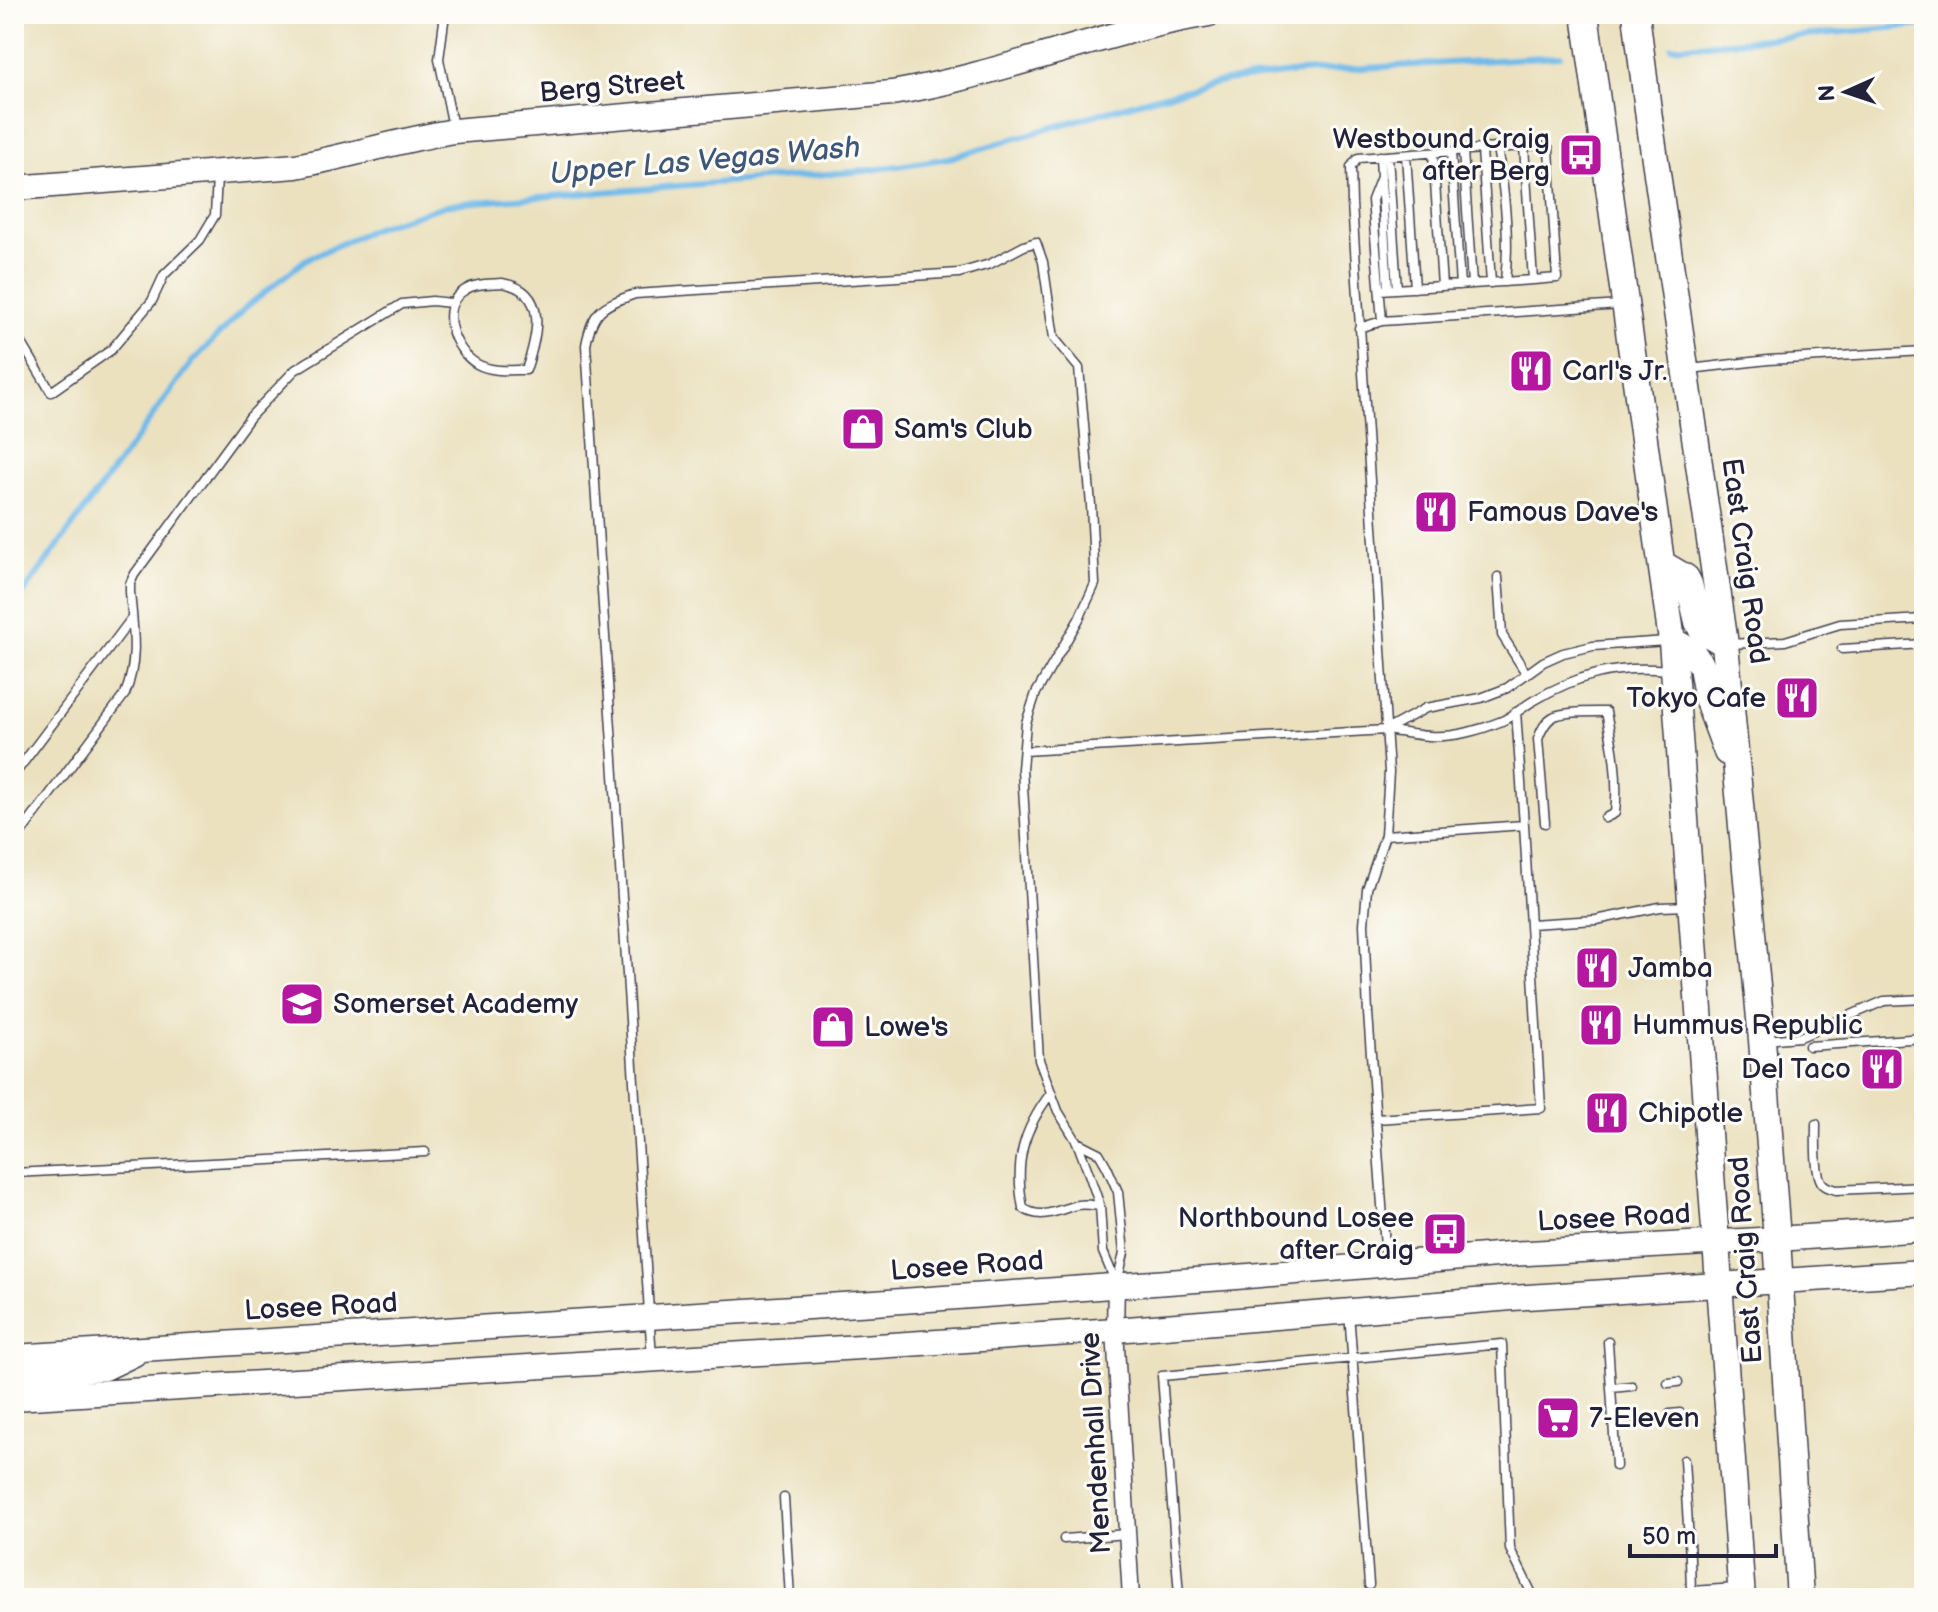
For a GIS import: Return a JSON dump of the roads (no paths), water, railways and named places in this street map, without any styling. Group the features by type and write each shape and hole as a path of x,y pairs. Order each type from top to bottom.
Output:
{"main road":[{"name":"Berg Street","path":"14,188 296,166 454,131 892,93 953,81 1146,27 1209,14"},
{"name":"East Craig Road","path":"1585,14 1672,641 1742,1593"},
{"name":"East Craig Road","path":"1636,14 1725,644 1762,1040 1800,1598"},
{"path":"1662,564 1686,578 1702,630 1725,644"},
{"path":"1672,641 1692,652 1702,667 1708,701 1739,785"},
{"name":"Losee Road","path":"14,1357 874,1303 1509,1254 1924,1229"},
{"path":"14,1398 652,1361 1115,1330 1512,1298 1924,1272"},
{"path":"14,1378 27,1374 105,1368 147,1348"}],"street":[{"name":"Mendenhall Drive","path":"1116,1284 1115,1330 1131,1598"}],"lane":[{"path":"445,14 439,59 454,131"},
{"path":"1386,1265 1364,924 1367,889 1385,835 1389,772 1351,167 1358,158 1538,145 1549,149 1557,278 1389,289"},
{"path":"1524,146 1533,280"},
{"path":"1497,148 1503,182 1507,282"},
{"path":"1482,150 1491,283"},
{"path":"1463,151 1472,284"},
{"path":"1451,152 1460,285"},
{"path":"1433,153 1442,286"},
{"path":"1406,155 1415,288"},
{"path":"1382,321 1389,289 1384,156"},
{"path":"1384,156 1381,177 1372,200 1377,270 1389,289"},
{"path":"14,330 51,392 111,350 152,301 164,275 200,240 215,215 217,172"},
{"path":"652,1361 586,345 594,317 601,309 635,294 959,273 990,264 1036,242 1043,262 1054,338 1079,368 1095,584 1079,619 1036,693 1026,723 1022,769 1039,1060 1058,1111 1077,1142 1100,1206 1103,1252 1116,1284"},
{"path":"482,284 514,285 525,293 536,312 537,329 526,370 493,369 477,364 463,352 450,320 451,303 465,289 482,284"},
{"path":"14,842 125,694 132,677 135,655 130,584 134,575 250,417 295,370 402,304 451,303"},
{"path":"1359,328 1382,321 1626,305"},
{"path":"1686,370 1768,360 1924,351"},
{"path":"1498,577 1502,635 1526,673"},
{"path":"14,775 132,618"},
{"path":"1725,644 1785,641 1840,624 1923,619"},
{"path":"1386,730 1426,708 1481,698 1507,688 1526,673 1563,653 1593,646 1672,641"},
{"path":"1842,649 1924,644"},
{"path":"1024,751 1386,730 1432,737 1503,721 1534,700 1573,681 1609,670 1674,670"},
{"path":"1376,1119 1541,1108 1516,712"},
{"path":"1545,823 1538,739 1542,728 1553,716 1579,713 1606,712 1614,754 1617,800 1615,813 1605,818"},
{"path":"1385,835 1524,825"},
{"path":"1530,924 1596,920 1660,907 1690,906"},
{"path":"1762,1040 1800,1037 1884,1001 1924,999"},
{"path":"1809,1046 1924,1038"},
{"path":"1051,1093 1037,1112 1024,1140 1020,1174 1023,1208 1031,1213 1044,1214 1082,1204 1100,1206"},
{"path":"1816,1124 1818,1176 1829,1188 1924,1186"},
{"path":"1077,1142 1099,1153 1118,1192 1124,1253 1116,1284"},
{"path":"14,1173 425,1152"},
{"path":"1349,1311 1369,1585"},
{"path":"1608,1342 1616,1466"},
{"path":"1179,1595 1162,1376 1502,1344 1510,1549 1534,1598"},
{"path":"1668,1383 1678,1382"},
{"path":"1611,1388 1632,1386"},
{"path":"1670,1414 1680,1413"},
{"path":"1613,1418 1634,1417"},
{"path":"1684,1460 1690,1595 1742,1593"},
{"path":"784,1498 790,1598"},
{"path":"1064,1539 1127,1534"}],"waterway":[{"name":"Upper Las Vegas Wash","path":"1672,47 1924,25"},
{"name":"Upper Las Vegas Wash","path":"14,606 192,362 246,307 305,260 380,226 451,204 865,171 949,158 1156,97 1227,81 1299,72 1560,56"}],"place":[{"name":"Westbound Craig after Berg","path":"1581,155"},
{"name":"Carl's Jr.","path":"1531,371"},
{"name":"Sam's Club","path":"863,429"},
{"name":"Famous Dave's","path":"1436,512"},
{"name":"Tokyo Cafe","path":"1797,698"},
{"name":"Jamba","path":"1597,968"},
{"name":"Somerset Academy","path":"302,1004"},
{"name":"Hummus Republic","path":"1601,1025"},
{"name":"Lowe's","path":"833,1027"},
{"name":"Del Taco","path":"1882,1069"},
{"name":"Chipotle","path":"1607,1113"},
{"name":"Northbound Losee after Craig","path":"1445,1234"},
{"name":"7-Eleven","path":"1558,1418"}]}
